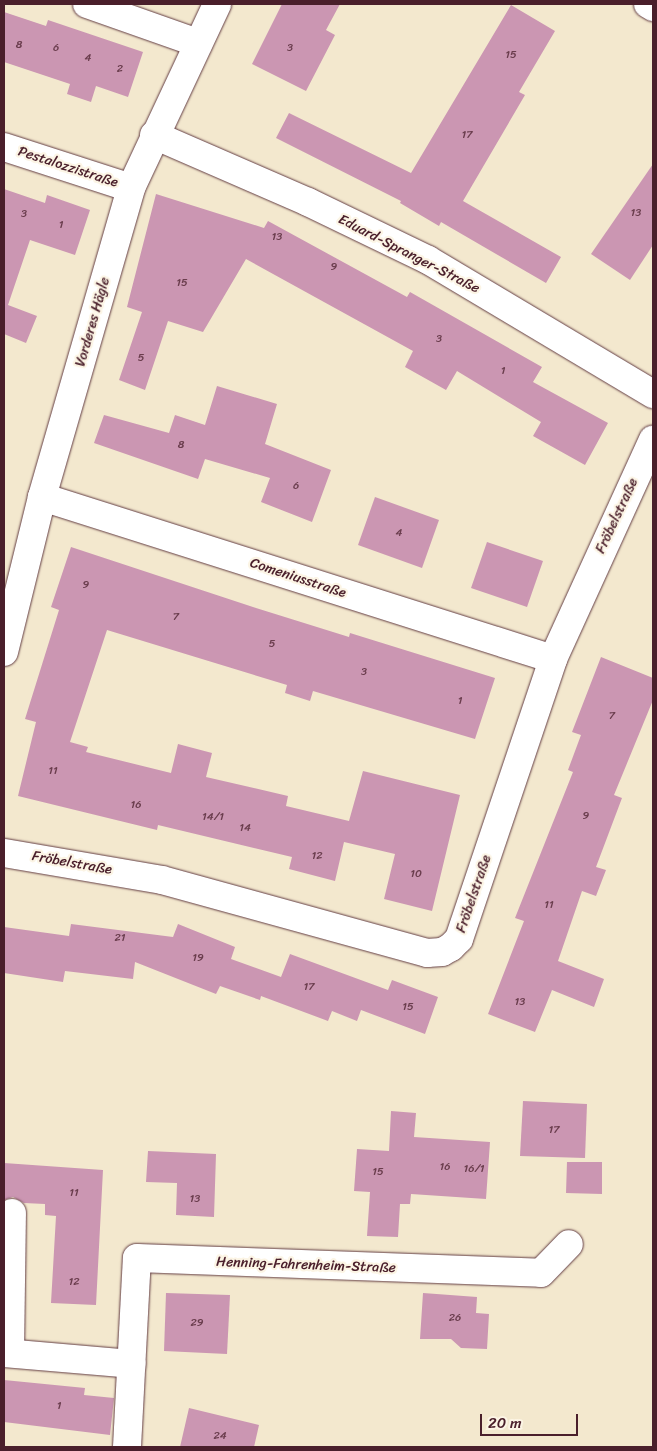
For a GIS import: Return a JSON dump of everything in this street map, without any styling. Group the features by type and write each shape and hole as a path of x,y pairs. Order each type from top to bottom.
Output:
{"street":[{"path":"87,4 198,43"},
{"name":"Vorderes Hägle","path":"4,652 42,497 131,188 154,135 217,4"},
{"path":"648,4 653,7"},
{"name":"Eduard-Spranger-Straße","path":"154,135 308,202 428,260 653,394"},
{"name":"Pestalozzistraße","path":"4,147 131,188"},
{"name":"Fröbelstraße","path":"4,853 162,880 360,936 427,953 442,952 459,939 553,659 653,440"},
{"name":"Comeniusstraße","path":"42,497 553,659"},
{"path":"12,1213 7,1353 132,1364"},
{"name":"Henning-Fahrenheim-Straße","path":"126,1447 137,1258 541,1273 569,1244"}],"building":[{"path":"282,4 340,4 326,30 335,35 306,91 252,64"},
{"path":"511,5 555,31 519,92 525,95 463,201 561,257 546,283 441,222 439,226 400,203 401,201 276,138 289,113 411,173"},
{"path":"4,12 46,26 48,20 143,52 128,97 96,86 91,102 67,94 70,84 4,62"},
{"path":"653,164 653,245 630,280 591,254"},
{"path":"4,189 45,203 47,195 90,210 75,255 30,240 8,305 37,316 26,343 4,334"},
{"path":"156,194 264,228 268,221 407,297 410,292 542,367 533,382 608,423 585,465 533,436 541,422 457,371 446,390 405,367 413,351 246,259 203,332 168,321 145,390 119,380 142,312 127,307"},
{"path":"217,386 277,404 265,444 331,470 312,522 261,502 270,478 205,459 198,479 94,443 104,415 169,433 175,415 205,425"},
{"path":"375,497 439,520 422,568 358,545"},
{"path":"487,542 543,561 527,607 471,588"},
{"path":"71,547 349,637 350,633 495,678 475,739 313,691 310,701 285,693 287,685 107,630 70,742 88,747 86,752 171,773 178,744 212,753 206,777 288,796 286,806 349,821 363,771 460,795 432,911 384,899 395,854 344,842 335,881 289,869 292,857 158,825 157,830 18,796 36,722 25,719 59,610 51,607"},
{"path":"601,657 653,678 653,700 614,795 622,798 596,867 606,870 596,896 582,891 558,961 604,979 594,1007 552,990 535,1032 488,1014 524,921 515,918 573,772 568,770 581,735 572,732"},
{"path":"71,924 173,937 178,924 235,947 231,959 281,977 290,954 388,990 392,980 438,997 425,1034 361,1010 357,1021 332,1011 328,1021 261,996 260,1000 220,986 216,994 135,962 133,979 65,971 63,982 4,973 4,927 69,936"},
{"path":"523,1101 587,1104 585,1158 520,1156"},
{"path":"391,1111 416,1113 414,1137 490,1142 486,1199 411,1194 410,1204 400,1204 398,1237 367,1236 370,1192 354,1191 357,1149 389,1151"},
{"path":"148,1151 216,1154 214,1217 176,1215 177,1183 146,1182"},
{"path":"567,1162 602,1162 602,1194 566,1193"},
{"path":"4,1163 103,1170 96,1305 51,1303 56,1216 45,1215 45,1204 24,1203 13,1197 4,1200"},
{"path":"166,1293 230,1295 227,1354 164,1351"},
{"path":"423,1293 477,1297 476,1313 489,1314 487,1349 461,1348 451,1339 420,1339"},
{"path":"4,1380 85,1388 84,1395 114,1398 110,1435 4,1422"},
{"path":"189,1408 259,1425 254,1447 180,1447"}]}
